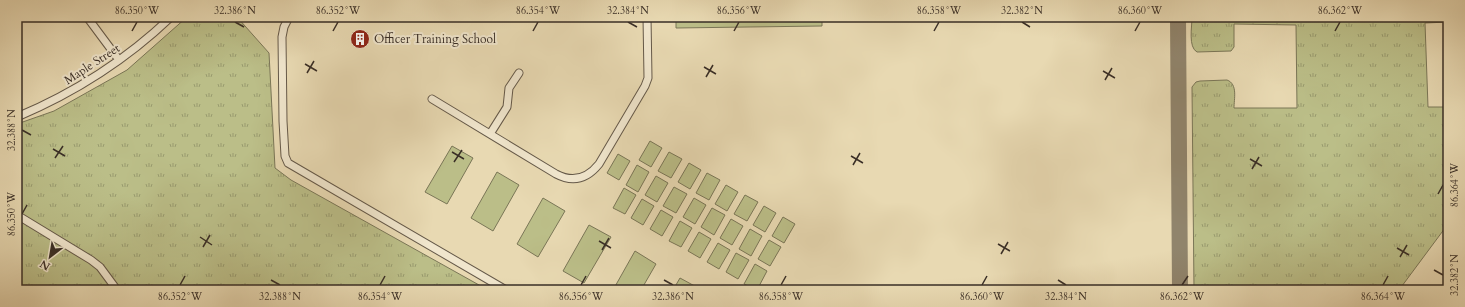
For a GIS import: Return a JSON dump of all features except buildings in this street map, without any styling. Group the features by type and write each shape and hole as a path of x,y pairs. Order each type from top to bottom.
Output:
{"street":[{"path":"87,17 119,60"},
{"name":"Maple Street","path":"17,117 68,93 119,60 150,36 171,17"},
{"path":"289,17 284,27 282,37 283,121 285,156 288,163 506,290"},
{"path":"432,99 563,178 576,179 589,174 599,164 645,86 648,78 647,17"},
{"path":"490,134 507,107 509,88 519,73"},
{"path":"17,216 92,260 100,267 117,290"}],"green space":[{"path":"187,17 218,17 220,19 226,17 237,17 269,53 275,168 291,180 488,290 30,290 17,283 17,124 54,111 127,70"},
{"path":"678,17 692,17 701,19 818,17 822,18 822,26 676,28 676,19 679,19"},
{"path":"1192,17 1448,17 1448,22 1425,23 1428,107 1448,107 1448,224 1399,290 1194,290 1192,87 1196,82 1200,81 1227,80 1233,85 1234,88 1234,108 1297,108 1296,25 1234,24 1234,47 1231,51 1197,52 1192,46 1191,41"},
{"path":"650,141 662,148 651,167 639,160"},
{"path":"452,146 473,158 447,204 425,192"},
{"path":"669,152 682,159 671,178 658,171"},
{"path":"618,154 630,161 619,180 607,173"},
{"path":"689,163 701,170 690,189 678,182"},
{"path":"637,165 649,172 638,192 626,185"},
{"path":"497,172 519,185 493,231 471,218"},
{"path":"707,173 720,180 709,200 696,193"},
{"path":"656,176 668,183 657,202 645,195"},
{"path":"726,185 738,192 727,211 715,204"},
{"path":"674,187 687,194 676,213 663,206"},
{"path":"624,188 636,195 625,214 613,208"},
{"path":"745,195 758,202 747,221 734,214"},
{"path":"543,198 565,211 538,257 517,244"},
{"path":"694,198 706,205 695,224 683,217"},
{"path":"642,199 654,206 643,225 631,218"},
{"path":"764,206 776,213 765,232 753,225"},
{"path":"712,208 725,215 714,235 701,227"},
{"path":"661,210 673,217 662,236 650,229"},
{"path":"783,217 795,224 784,243 772,236"},
{"path":"731,219 743,226 732,245 720,238"},
{"path":"680,221 692,228 681,247 669,241"},
{"path":"589,225 611,237 584,283 563,271"},
{"path":"750,229 762,236 751,256 739,249"},
{"path":"699,232 711,239 700,258 688,251"},
{"path":"769,240 781,247 770,266 758,259"},
{"path":"718,243 730,250 719,269 707,262"},
{"path":"635,251 656,264 641,290 613,290"},
{"path":"736,253 749,260 738,279 726,272"},
{"path":"755,264 767,271 757,290 744,284"},
{"path":"680,278 702,290 673,290"}],"taxiway":[{"path":"1178,17 1180,290"}],"place":[{"name":"Officer Training School","path":"360,39"}]}
